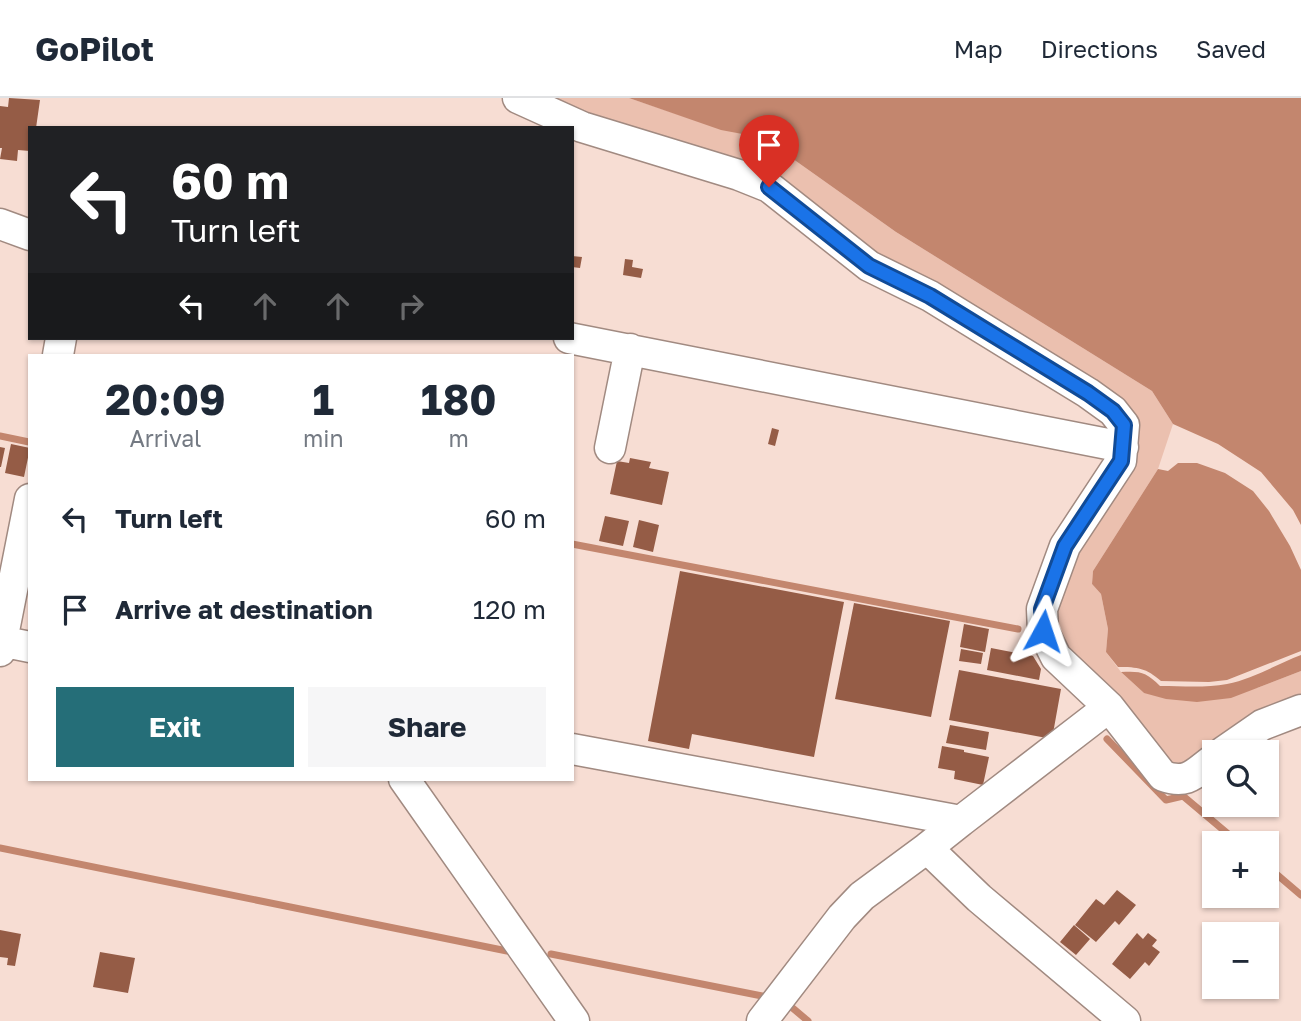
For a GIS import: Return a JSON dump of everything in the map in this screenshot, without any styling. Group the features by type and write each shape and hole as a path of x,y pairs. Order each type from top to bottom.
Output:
{"street":[{"path":"518,98 582,127 739,175 769,187 869,266 930,296 1113,411 1124,425 1121,461 1065,546 1042,609 1043,631 1056,657 1109,707 1163,776 1175,780 1187,778 1202,767"},
{"path":"0,223 28,234"},
{"path":"574,339 1123,447"},
{"path":"610,448 630,349"},
{"path":"8,645 28,512"},
{"path":"762,1021 842,917 862,896 1109,707"},
{"path":"1240,740 1262,725 1301,710"},
{"path":"574,750 961,821"},
{"path":"405,781 574,1021"},
{"path":"928,848 979,898 1125,1021"}],"shaded area":[{"path":"534,98 629,98 721,129 753,136 779,149 896,232 1152,391 1173,424 1158,469 1093,571 1092,584 1101,594 1108,629 1106,652 1121,672 1144,693 1257,688 1301,671 1301,702 1238,740 1202,740 1202,762 1176,778 1056,637 1052,601 1133,439 872,257 773,184"},
{"path":"629,98 1301,98 1301,525 1293,510 1261,472 1218,444 1173,424 1152,391 896,232 779,149 753,136 721,130"},
{"path":"1178,463 1197,463 1225,473 1253,491 1269,511 1301,570 1301,651 1227,680 1209,682 1161,681 1141,669 1118,667 1106,652 1108,629 1101,594 1092,584 1093,571 1158,469 1168,471"},
{"path":"1301,655 1301,671 1231,698 1197,702 1166,699 1144,693 1121,672 1143,673 1160,686 1219,685 1246,679"}],"building":[{"path":"9,98 40,100 36,126 28,126 28,151 18,150 17,161 0,159 0,106 8,107"},
{"path":"574,256 582,257 580,268 574,267"},
{"path":"625,259 633,260 632,267 643,269 641,278 623,275"},
{"path":"772,428 779,430 775,446 768,444"},
{"path":"11,444 28,448 24,477 5,473"},
{"path":"0,447 5,448 1,467 0,467"},
{"path":"630,458 651,462 649,468 669,472 662,505 610,494 617,461 629,463"},
{"path":"605,516 629,521 623,546 599,541"},
{"path":"639,520 659,525 653,552 633,547"},
{"path":"680,571 844,602 814,757 692,734 689,749 648,741"},
{"path":"854,603 950,621 931,717 835,699"},
{"path":"964,624 989,629 985,652 960,647"},
{"path":"991,648 1033,656 1041,669 1039,680 987,670"},
{"path":"961,649 983,653 981,664 959,661"},
{"path":"959,670 1061,689 1052,739 949,720"},
{"path":"950,725 989,732 986,750 946,743"},
{"path":"942,746 989,757 983,785 954,779 955,771 938,768"},
{"path":"1117,890 1136,905 1119,925 1115,921 1096,942 1075,925 1096,899 1104,905"},
{"path":"1074,925 1090,939 1076,955 1060,942"},
{"path":"0,930 21,934 15,966 7,965 8,958 0,957"},
{"path":"1137,933 1143,939 1148,933 1157,940 1152,946 1160,952 1149,966 1145,962 1130,979 1112,964"},
{"path":"100,952 135,958 128,993 93,987"}],"waterway":[{"path":"0,436 28,442"},
{"path":"574,544 1018,629"},
{"path":"1107,739 1166,800 1183,796 1225,831"},
{"path":"0,848 507,951"},
{"path":"1279,876 1301,895"},
{"path":"551,954 767,997"},
{"path":"789,1005 808,1021"}],"route":[{"path":"769,187 869,266 930,296 1088,393 1113,411 1124,425 1121,461 1065,546 1042,609 1043,631"}]}
